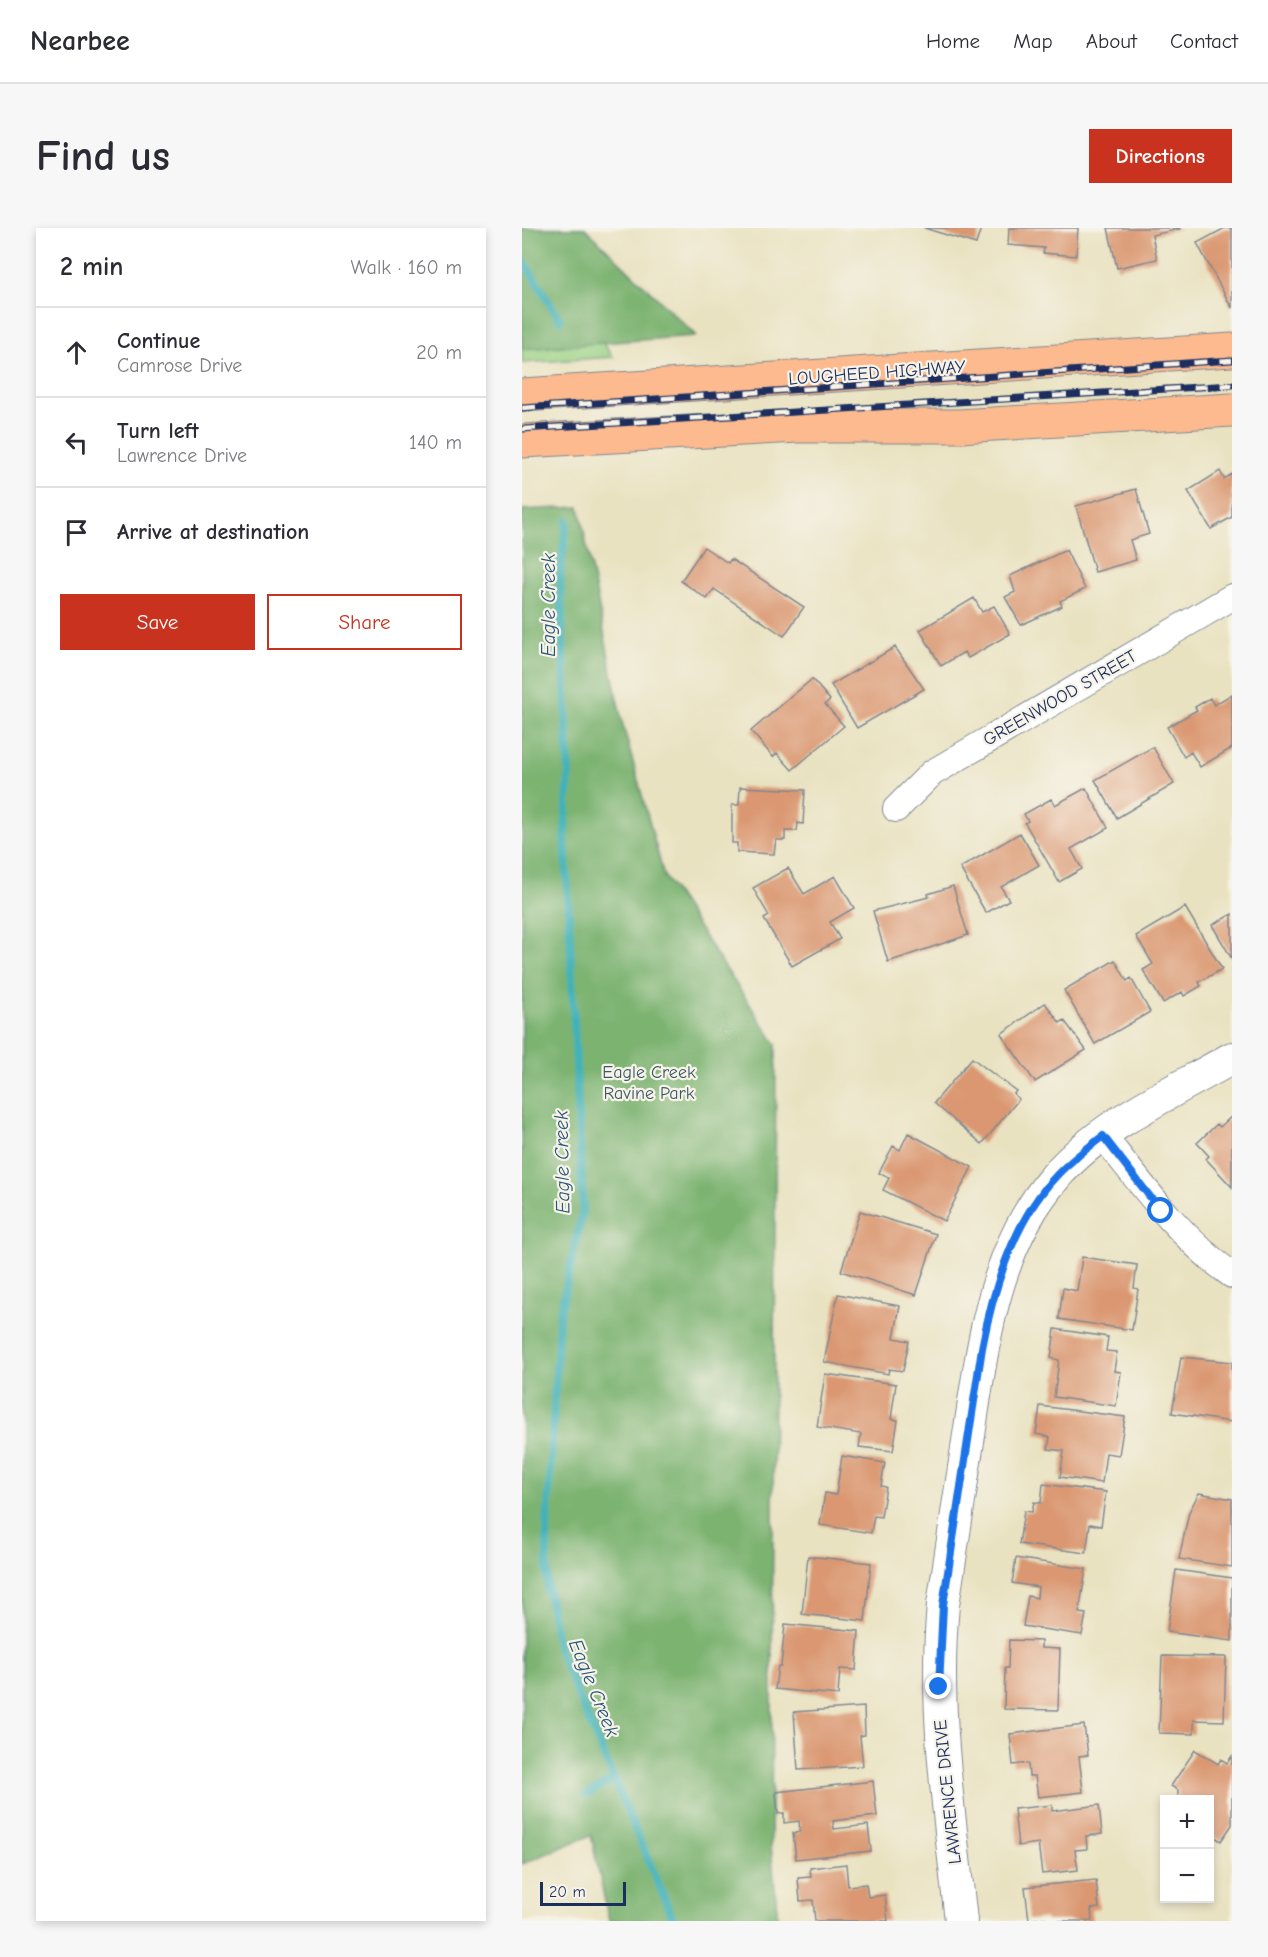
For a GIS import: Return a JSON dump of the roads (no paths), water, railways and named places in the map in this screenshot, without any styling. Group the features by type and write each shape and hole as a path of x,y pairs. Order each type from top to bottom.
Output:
{"main road":[{"name":"LOUGHEED HIGHWAY","path":"522,395 1232,350"},
{"path":"522,441 798,426 959,426 1232,410"}],"street":[{"name":"GREENWOOD STREET","path":"896,809 932,774 1232,597"},
{"name":"LAWRENCE DRIVE","path":"961,1921 939,1713 939,1646 989,1312 1002,1273 1030,1213 1056,1175 1103,1136 1232,1058"},
{"path":"1103,1136 1161,1211 1201,1250 1232,1275"}],"waterway":[{"name":"Eagle Creek","path":"522,258 560,320"},
{"name":"Eagle Creek","path":"567,521 560,575 569,774 565,835 583,1209 559,1318 547,1527 547,1586 558,1648 674,1921"},
{"path":"586,1795 615,1779"}],"railway":[{"path":"522,408 1232,360"},
{"path":"522,429 1232,385"}],"park label":[{"name":"Eagle Creek Ravine Park","path":"649,1082"}]}
